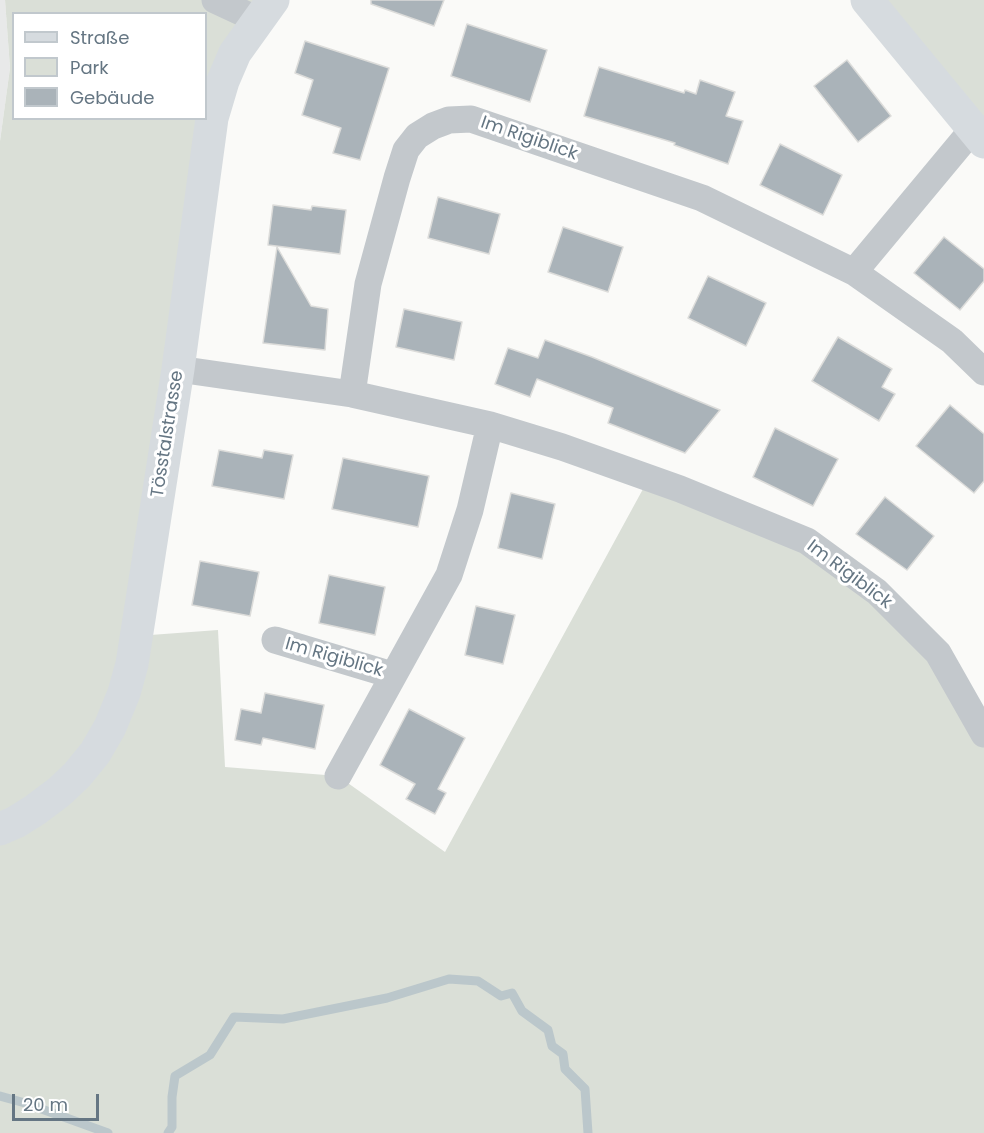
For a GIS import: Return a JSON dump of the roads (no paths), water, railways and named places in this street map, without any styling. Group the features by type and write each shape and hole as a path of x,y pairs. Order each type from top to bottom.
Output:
{"main road":[{"path":"867,0 978,136"},
{"name":"Tösstalstrasse","path":"0,829 35,810 77,775 95,753 117,712 132,664 178,369 212,118 223,81 235,53 266,10"}],"street":[{"path":"215,0 266,10"},
{"name":"Im Rigiblick","path":"352,394 368,284 406,150 417,136 433,126 449,120 471,119 702,198 854,272 952,341 984,372"},
{"path":"854,272 978,136"},
{"name":"Im Rigiblick","path":"178,369 352,394 490,425 562,447 680,489 807,541 878,592 938,653 984,734"},
{"name":"Im Rigiblick","path":"338,776 448,575 470,510 490,425"},
{"name":"Im Rigiblick","path":"274,640 393,675"}],"waterway":[{"path":"168,1133 172,1127 175,1076 210,1055 234,1017 283,1019 387,998 449,979 478,981 501,996 512,993 522,1011 548,1030 552,1046 563,1054 565,1069 585,1089 588,1133"},
{"path":"0,1096 108,1133"}]}
